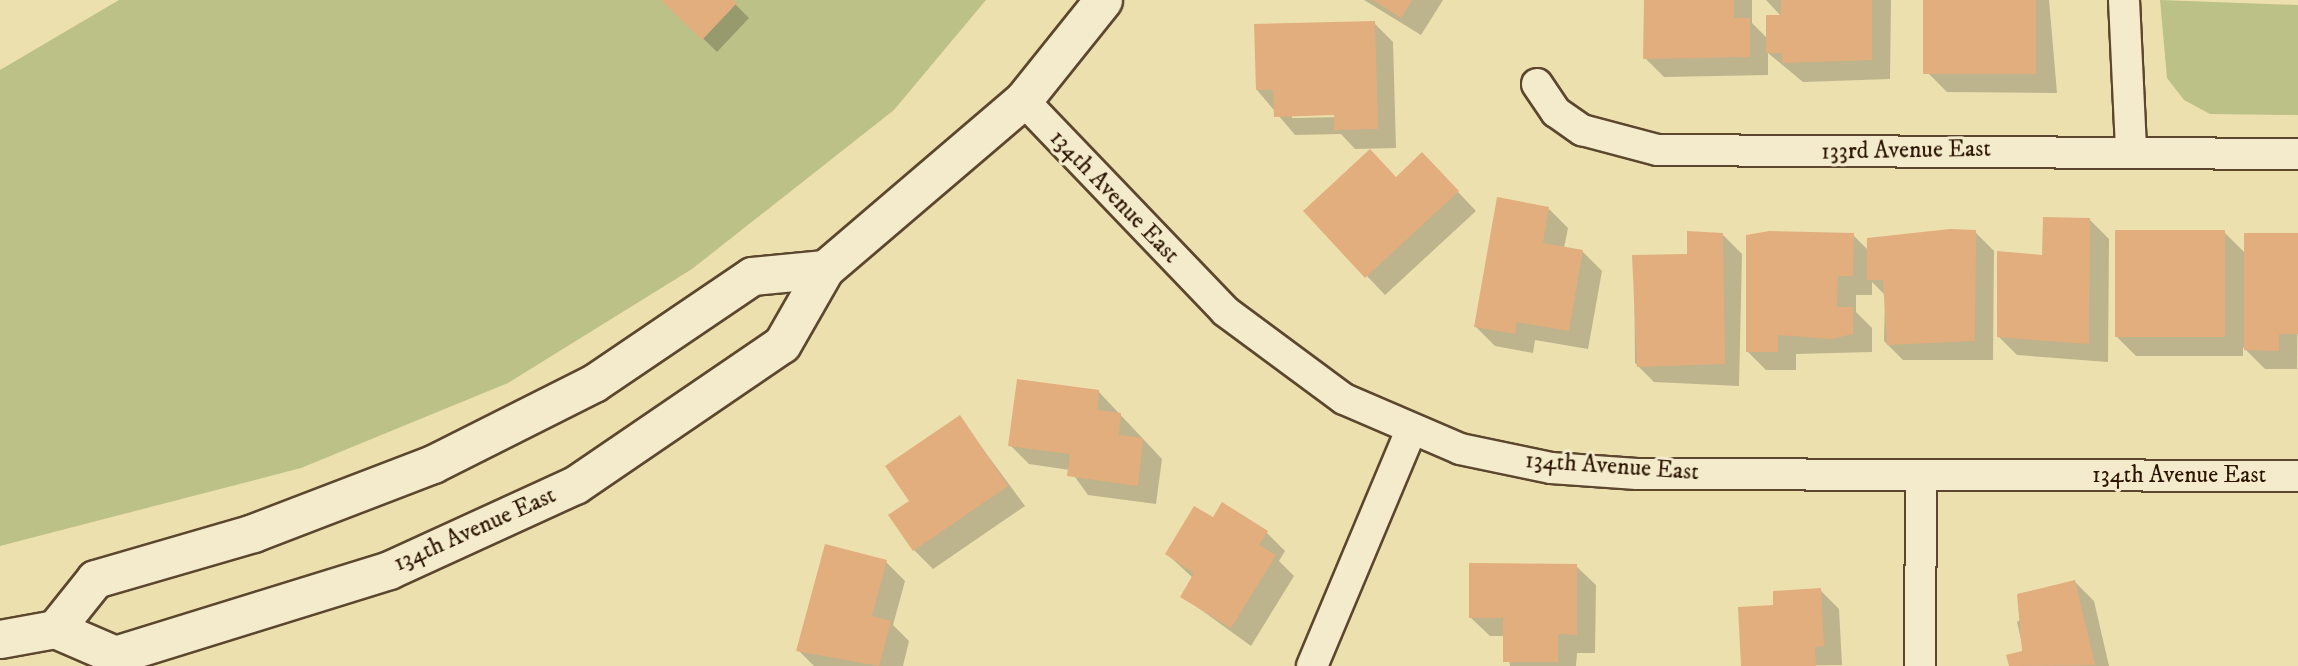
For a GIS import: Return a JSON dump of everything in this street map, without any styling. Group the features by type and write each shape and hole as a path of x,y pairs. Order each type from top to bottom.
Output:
{"street":[{"path":"1024,100 1103,0"},
{"path":"2124,0 2131,148"},
{"name":"133rd Avenue East","path":"1537,84 1556,112 1582,130 1657,150 2131,148 2298,154"},
{"name":"134th Avenue East","path":"55,629 116,655 389,570 575,485 782,344 825,269 1024,100 1225,311 1344,399 1460,449 1551,468 1921,476 2298,477"},
{"path":"0,639 55,629 95,579 253,533 420,469 594,383 752,276 825,269"},
{"path":"1312,666 1411,430"},
{"path":"1920,666 1921,476"}],"green space":[{"path":"119,0 986,0 894,110 692,269 508,383 301,468 0,546 0,70"},
{"path":"2160,0 2298,5 2298,115 2210,114 2184,100 2167,78"}],"building":[{"path":"661,0 733,0 737,3 702,40"},
{"path":"1373,0 1412,0 1401,18"},
{"path":"1644,0 1734,0 1734,18 1750,18 1750,57 1643,59"},
{"path":"1781,0 1872,0 1872,60 1782,63 1782,53 1766,53 1766,15 1781,15"},
{"path":"1923,0 2036,0 2036,74 1923,74"},
{"path":"1375,21 1378,129 1334,130 1334,115 1274,117 1273,90 1256,90 1254,24"},
{"path":"1370,149 1396,177 1422,152 1459,191 1365,278 1303,211"},
{"path":"1497,197 1549,207 1543,243 1583,250 1569,331 1517,322 1515,334 1474,327"},
{"path":"2043,217 2090,218 2089,344 1997,337 1997,251 2042,255"},
{"path":"1950,229 1976,230 1975,341 1887,345 1883,280 1867,280 1867,238"},
{"path":"2115,230 2225,230 2225,337 2115,337"},
{"path":"1687,231 1723,233 1725,364 1637,367 1632,255 1687,254"},
{"path":"1769,231 1854,233 1853,276 1838,276 1837,307 1853,307 1853,334 1832,339 1778,335 1778,352 1746,352 1746,235"},
{"path":"2244,233 2298,233 2298,334 2279,334 2279,351 2244,350"},
{"path":"1017,379 1099,390 1097,410 1121,413 1119,435 1143,438 1138,486 1067,476 1070,454 1008,446"},
{"path":"960,415 1008,486 913,551 888,515 909,501 885,466"},
{"path":"1222,502 1268,531 1259,545 1276,555 1231,628 1180,597 1194,573 1165,554 1194,506 1213,517"},
{"path":"825,544 887,560 872,616 891,621 879,666 796,651"},
{"path":"1469,563 1577,564 1577,635 1558,634 1558,662 1503,662 1503,618 1469,618"},
{"path":"2075,580 2095,665 2009,666 2006,655 2022,651 2017,594"},
{"path":"1821,588 1824,646 1815,647 1816,666 1741,666 1738,607 1773,605 1773,591"}]}
